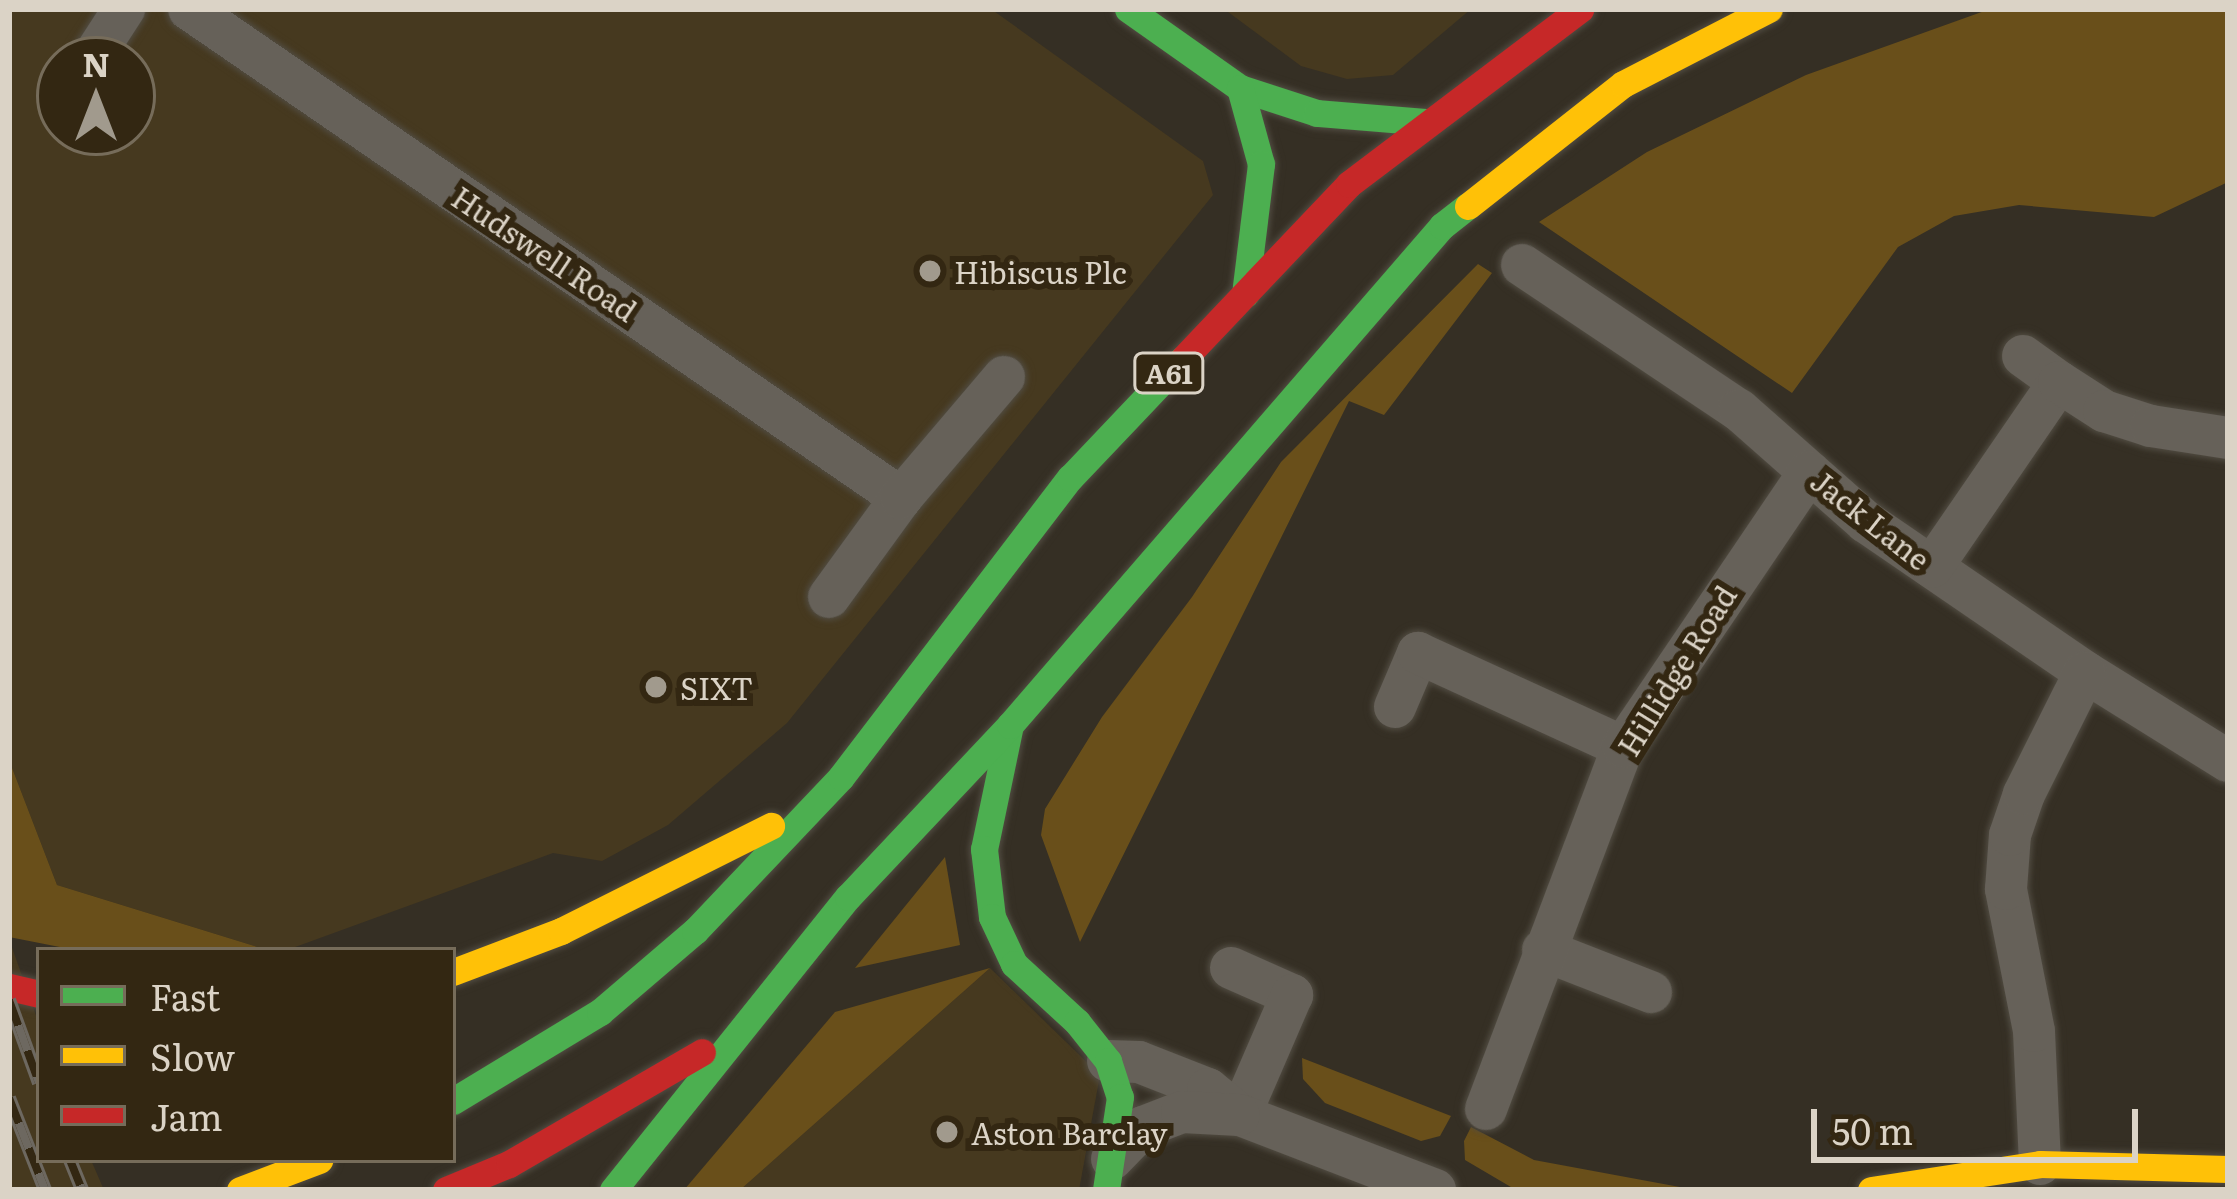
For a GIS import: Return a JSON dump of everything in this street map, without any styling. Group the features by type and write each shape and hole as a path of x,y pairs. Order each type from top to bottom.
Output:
{"main road":[{"path":"1128,9 1240,88 1317,113 1426,122"},
{"name":"A61","path":"456,1099 600,1012 695,932 821,799 1070,478 1349,184 1580,9"},
{"path":"613,1190 848,897 1010,725 1442,226 1623,84 1769,9"},
{"path":"1240,88 1262,164 1245,294"},
{"path":"1010,725 984,849 992,917 1014,964 1077,1022 1108,1061 1120,1097 1109,1174"},
{"path":"456,971 561,931 821,799"},
{"path":"446,1190 509,1164 751,1022"},
{"path":"240,1190 311,1163"},
{"path":"1871,1190 2040,1165 2228,1168"}],"street":[{"path":"107,36 124,9"},
{"name":"Hudswell Road","path":"189,9 902,498"},
{"name":"Jack Lane","path":"1522,265 1739,410 1809,472 1932,568 2228,761"},
{"path":"2023,356 2104,411 2150,426 2228,438"},
{"path":"829,597 902,498 1004,377"},
{"path":"1932,568 2059,382"},
{"name":"Hillidge Road","path":"1486,1109 1623,747 1809,472"},
{"path":"1395,707 1418,653 1623,747"},
{"path":"2040,1165 2034,1030 2006,889 2010,835 2024,794 2085,672"},
{"path":"1543,950 1651,992"},
{"path":"1231,968 1292,995 1240,1115"},
{"path":"1108,1061 1138,1062 1208,1090 1240,1115 1358,1176 1435,1190"},
{"path":"1109,1174 1143,1127 1182,1112 1240,1115"}],"shaded area":[{"path":"9,9 991,9 1203,161 1213,195 787,723 668,825 602,861 553,853 295,947 257,947 57,885 9,760"},
{"path":"1224,9 1471,9 1393,75 1347,79 1301,66"},
{"path":"1990,9 2228,9 2228,182 2154,217 2019,205 1954,216 1898,247 1792,393 1539,222 1647,152 1806,75"},
{"path":"1478,264 1492,273 1384,415 1349,401 1080,942 1041,835 1045,809 1102,717 1192,597 1281,462"},
{"path":"9,760 57,885 257,947 60,947 9,937"},
{"path":"945,857 960,945 855,968"},
{"path":"9,939 36,1016 36,1163 92,1163 104,1190 9,1190"},
{"name":"Aston Barclay","path":"990,968 1100,1075 1079,1190 740,1190"},
{"path":"990,968 740,1190 684,1190 835,1012"},
{"path":"1302,1058 1451,1116 1440,1136 1421,1141 1325,1103 1303,1079"},
{"path":"1471,1127 1534,1160 1696,1190 1516,1190 1465,1160 1464,1141"}],"railway":[{"path":"9,1000 36,1075"},
{"path":"9,1098 45,1190"},
{"path":"71,1163 82,1190"}],"traffic: fast":[{"path":"1128,9 1240,88 1317,113 1427,122"},
{"path":"1240,88 1261,164 1245,294"},
{"path":"613,1190 848,897 1010,725 1442,226 1468,206"},
{"path":"456,1099 600,1012 695,931 841,777 1070,478 1183,359"},
{"path":"1010,725 984,849 992,917 1014,964 1077,1022 1108,1061 1120,1097 1106,1190"}],"traffic: slow":[{"path":"1468,206 1623,84 1769,9"},
{"path":"456,971 561,931 771,826"},
{"path":"240,1190 311,1163"},
{"path":"1871,1190 2040,1164 2228,1169"}],"traffic: jam":[{"path":"1183,359 1349,184 1580,9"},
{"path":"9,987 36,993"},
{"path":"446,1190 509,1164 702,1052"}],"place":[{"name":"Hibiscus Plc","path":"930,271"},
{"name":"SIXT","path":"656,687"},
{"name":"Aston Barclay","path":"947,1132"}]}
